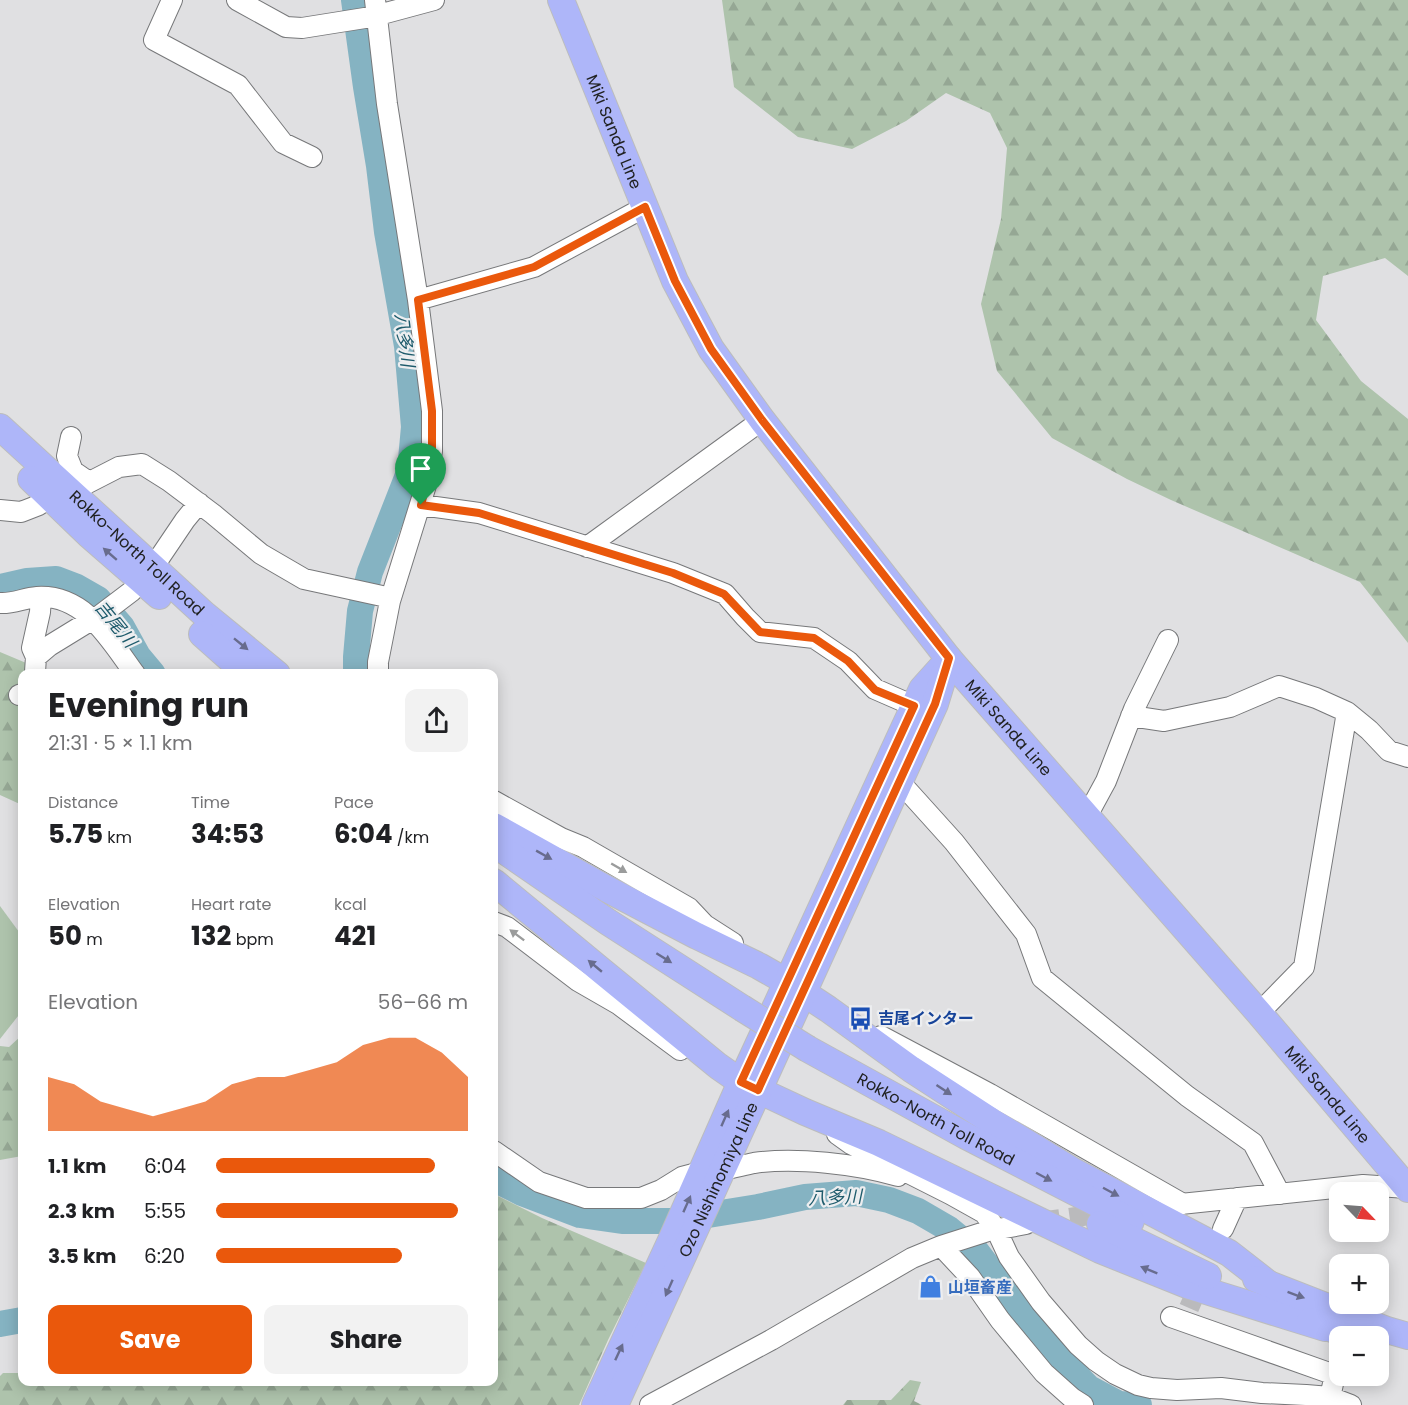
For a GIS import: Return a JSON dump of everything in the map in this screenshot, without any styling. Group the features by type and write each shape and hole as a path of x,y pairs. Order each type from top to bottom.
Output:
{"main road":[{"name":"Miki Sanda Line","path":"561,0 675,281 711,349 762,420 949,658 1259,1013 1408,1188"},
{"name":"Rokko-North Toll Road","path":"0,427 204,614 271,669"},
{"name":"Rokko-North Toll Road","path":"0,450 89,536 241,669"},
{"name":"Ozo Nishinomiya Line","path":"795,987 914,706 922,689 949,658"},
{"name":"Ozo Nishinomiya Line","path":"595,1405 714,1174 749,1086 795,987 899,781 935,704 949,658"},
{"path":"498,828 607,889 759,966 795,987 911,1069 991,1121 1075,1172 1229,1253 1270,1285"},
{"name":"Rokko-North Toll Road","path":"498,846 738,1016"},
{"name":"Rokko-North Toll Road","path":"498,866 613,946 738,1016 958,1152 1047,1199 1195,1270 1329,1329"},
{"path":"498,885 718,1066 749,1086 879,1143 1100,1250 1187,1285 1325,1328"},
{"name":"Rokko-North Toll Road","path":"804,1056 1190,1251 1270,1285 1408,1336"},
{"name":"Ozo Nishinomiya Line","path":"615,1405 683,1235"},
{"path":"1389,1348 1408,1354"}],"street":[{"path":"172,0 154,40 238,85 283,143 312,157"},
{"path":"237,0 286,27 302,28 434,0"},
{"path":"375,11 432,411 432,451 427,482 421,505 386,598 378,669"},
{"path":"418,300 534,267 645,207"},
{"path":"587,547 762,420"},
{"path":"71,437 67,456 73,471 84,485 119,467 142,464 199,503 261,554 304,579 386,598"},
{"path":"160,557 199,503"},
{"path":"421,505 479,513 673,573 724,594 760,632 814,638 848,661 875,690 914,706"},
{"path":"0,510 21,512 39,506"},
{"path":"0,603 38,597 65,600 96,617 132,669"},
{"path":"36,665 32,648 41,597"},
{"path":"36,665 49,646 125,598"},
{"path":"1087,816 1106,781 1131,716 1168,640"},
{"path":"1131,716 1164,721 1230,707 1280,686 1316,698 1347,712 1370,730 1389,751 1408,758"},
{"path":"1259,1013 1304,968 1347,712"},
{"path":"899,781 954,842 1026,934 1042,978 1187,1096 1253,1143 1280,1194"},
{"path":"498,803 561,838 583,847 688,908 705,925 740,947 759,966"},
{"path":"498,924 507,927 578,981 618,1004 700,1065 749,1086"},
{"path":"828,1009 990,1095 1183,1204"},
{"path":"805,1112 851,1144 984,1213 1009,1257 1041,1302 1078,1345 1115,1374 1138,1385 1151,1388 1177,1390 1221,1388 1330,1397 1351,1405"},
{"path":"498,1153 539,1182 586,1198 641,1198 661,1190 682,1177 714,1174 764,1163 793,1161 831,1163 894,1175 943,1191"},
{"path":"1159,1206 1363,1185 1408,1188"},
{"path":"1223,1229 1237,1198"},
{"path":"650,1405 771,1340 912,1258 992,1230 1026,1224"},
{"path":"941,1246 970,1277 1000,1320 1044,1373 1083,1405"},
{"path":"1181,1316 1335,1374 1330,1397"}],"green space":[{"path":"722,0 1408,0 1408,276 1385,258 1323,276 1316,320 1361,381 1408,419 1408,643 1360,582 1171,500 1052,438 997,371 981,304 1001,219 1007,148 990,113 946,93 906,121 852,149 798,137 734,87"},
{"path":"0,652 40,669 18,669 18,803 0,795"},
{"path":"0,906 18,931 18,1016 0,1039"},
{"path":"18,1039 18,1157 0,1160 0,1046 9,1047"},
{"path":"498,1196 542,1218 646,1263 579,1405 0,1405 0,1376 3,1373 18,1373 18,1386 498,1386"},
{"path":"910,1380 921,1382 914,1401 922,1405 843,1405 847,1400 891,1400"}],"waterway":[{"name":"八多川","path":"354,0 387,232 407,346 414,427 410,470 370,572 360,611 356,669"},
{"name":"吉尾川","path":"0,587 27,581 56,579 77,587 98,599 122,627 138,656 149,669"},
{"name":"八多川","path":"498,1181 522,1193 580,1215 622,1221 671,1221 805,1197 856,1193 889,1200 918,1211 949,1229 977,1252 1049,1347 1089,1388 1119,1404 1139,1405"},
{"path":"0,1324 18,1321"}],"tunnel":[{"path":"1040,1222 1118,1211"},
{"path":"1189,1308 1221,1234"}],"place":[{"name":"吉尾インター","path":"860,1018"},
{"name":"山垣畜産","path":"930,1287"}],"route":[{"path":"645,207 675,281 711,349 762,420 949,658 935,704 758,1090 741,1082 914,706 875,690 848,661 814,638 760,632 724,594 673,573 479,513 421,505 432,451 432,411 418,300 534,267 645,207"}]}
